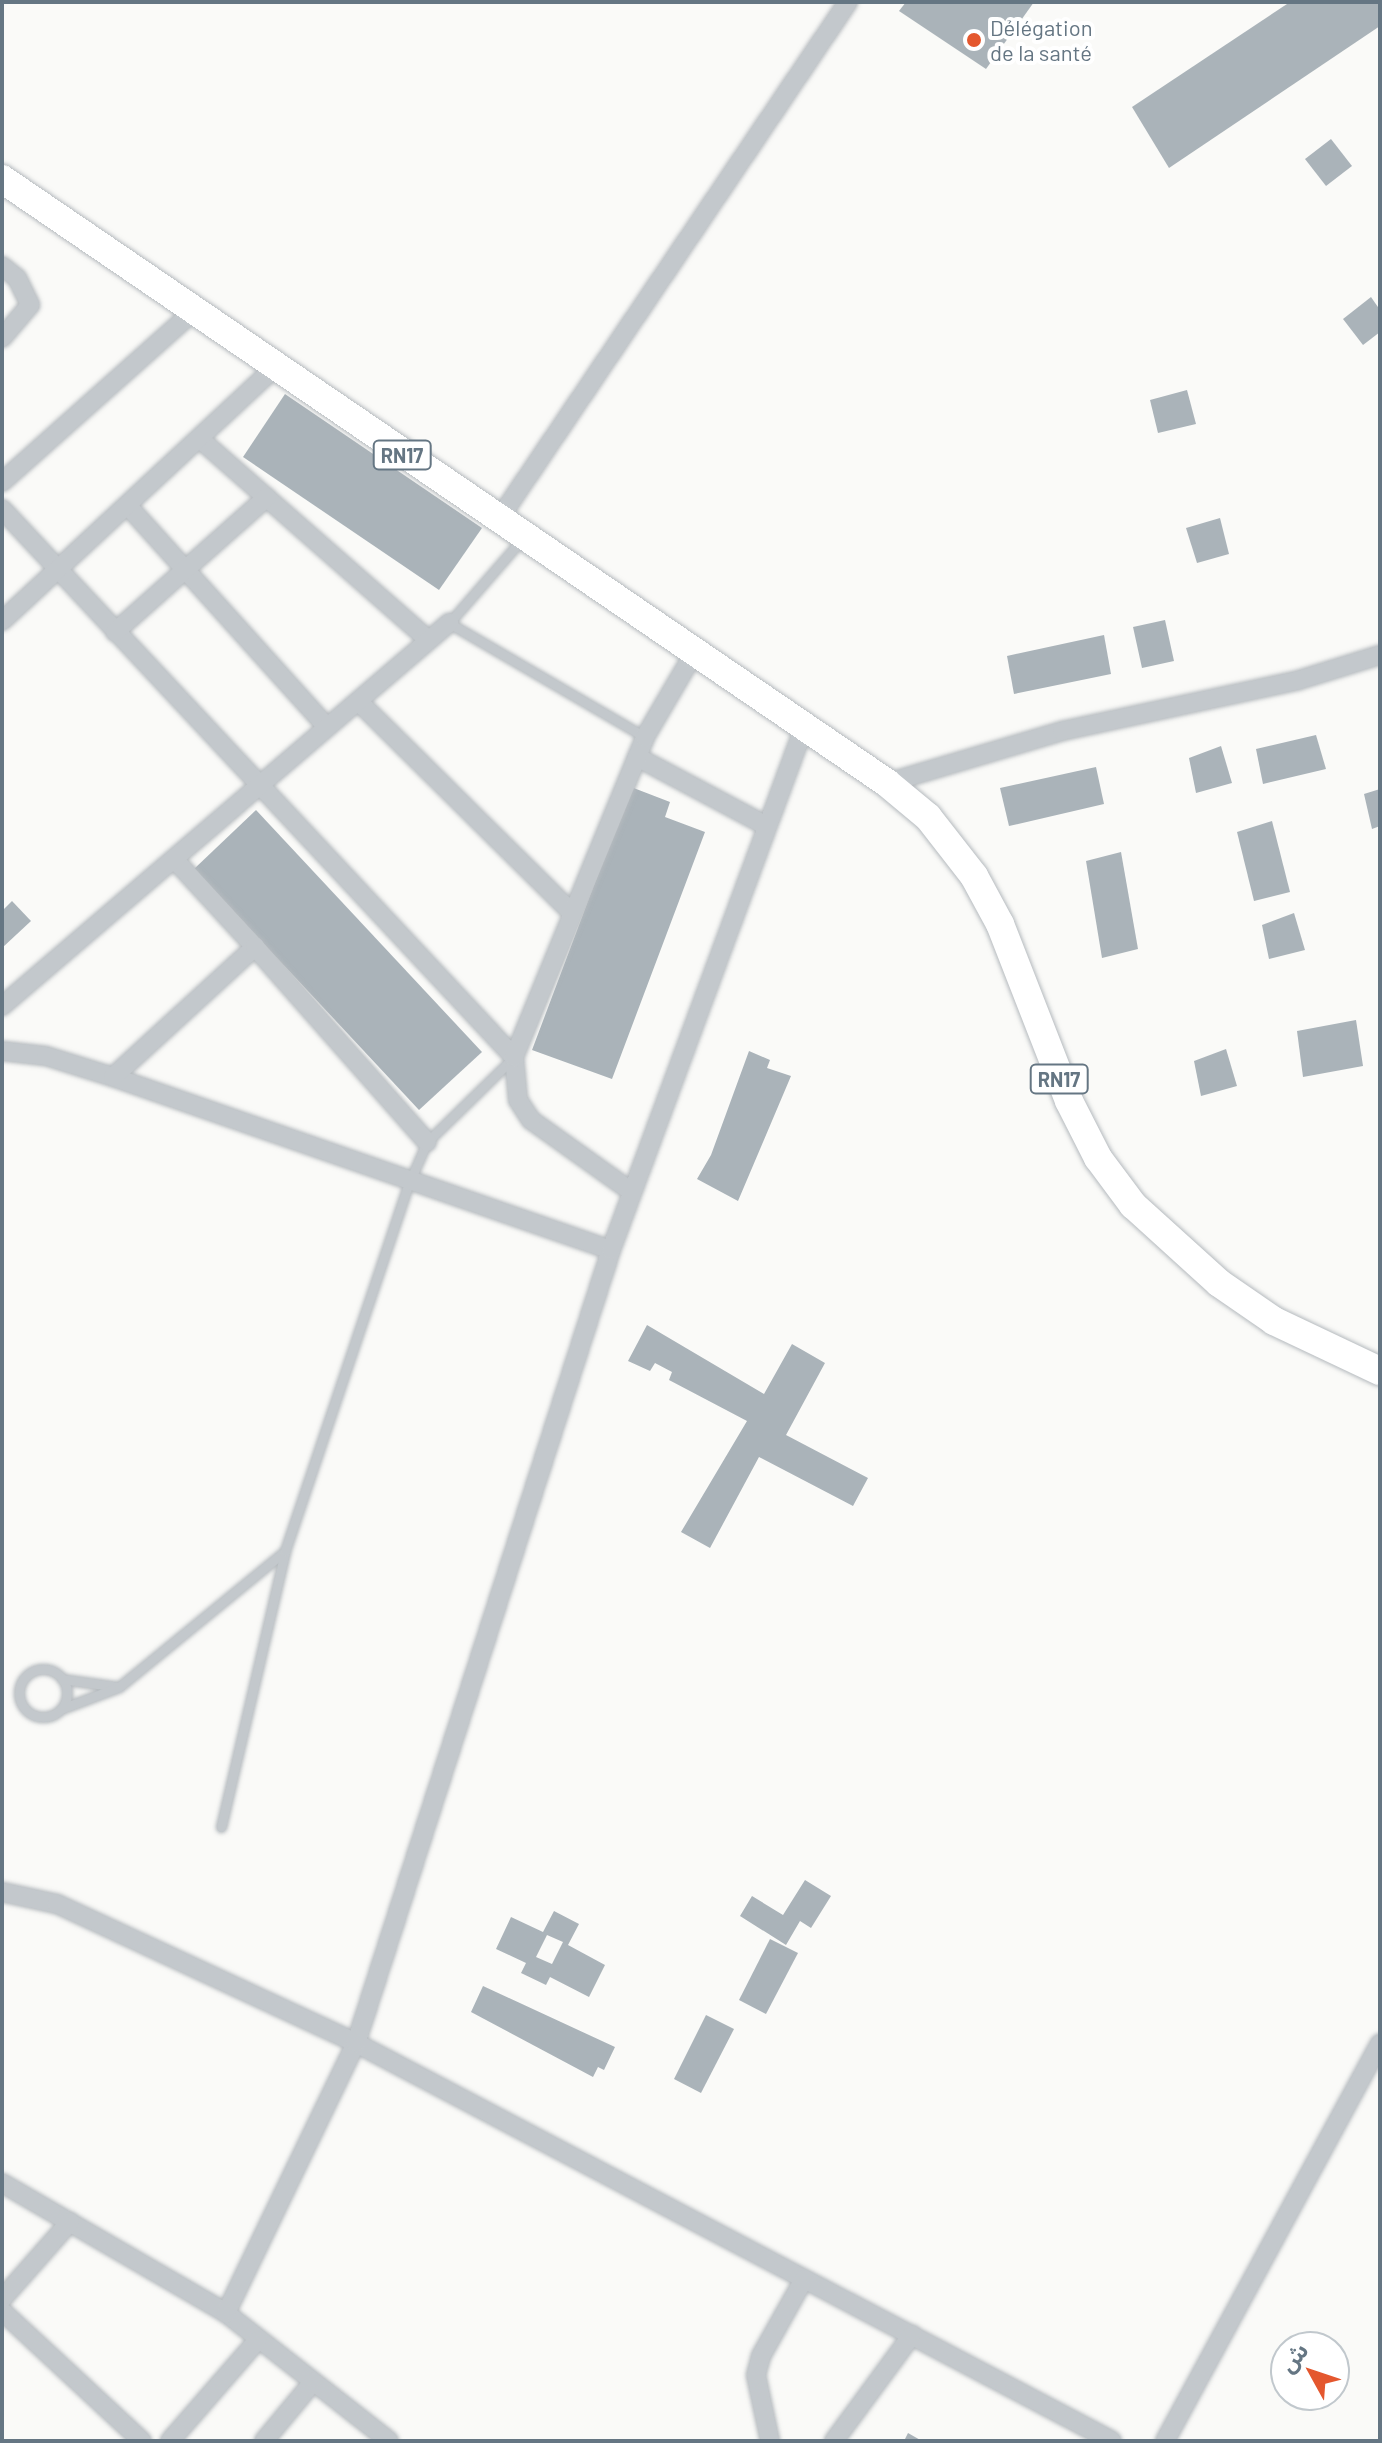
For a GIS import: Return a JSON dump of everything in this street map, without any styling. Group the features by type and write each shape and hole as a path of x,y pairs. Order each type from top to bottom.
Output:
{"main road":[{"name":"RN17","path":"2,179 693,655 887,783 943,832 981,889 1000,924 1069,1101 1098,1158 1133,1205 1219,1283 1274,1321 1380,1371"}],"street":[{"path":"499,519 848,2"},
{"path":"2,266 17,278 30,305 2,338"},
{"path":"2,482 194,311"},
{"path":"2,621 201,440 275,367"},
{"path":"201,440 429,640"},
{"path":"115,632 267,497"},
{"path":"128,506 327,727"},
{"path":"2,509 257,787 514,1057"},
{"path":"2,1006 449,623"},
{"path":"632,1192 531,1120 518,1100 514,1057 645,737 693,655"},
{"path":"887,783 1062,731 1299,680 1380,655"},
{"path":"359,702 572,913"},
{"path":"226,2313 356,2043 611,1250 803,730"},
{"path":"637,757 767,826"},
{"path":"174,859 427,1142"},
{"path":"113,1077 255,947"},
{"path":"2,1051 46,1056 113,1077 409,1183 611,1250"},
{"path":"2,1892 57,1904 356,2043 1112,2441"},
{"path":"1165,2441 1380,2043"},
{"path":"2,2183 226,2313 257,2341 313,2382 365,2435 389,2441"},
{"path":"2,2299 70,2222"},
{"path":"770,2441 756,2375 761,2356 804,2279"},
{"path":"2,2311 142,2441"},
{"path":"834,2441 912,2335"},
{"path":"170,2441 257,2341"},
{"path":"264,2441 313,2382"}],"lane":[{"path":"523,538 449,623 645,737"},
{"path":"221,1827 285,1551 409,1183 427,1142 514,1057"},
{"path":"119,1687 62,1679 49,1670 34,1672 22,1682 19,1696 26,1710 39,1717 119,1687 285,1551"},
{"path":"61,1709 67,1694 62,1679"}],"building":[{"name":"Délégation de la santé","path":"906,2 1034,2 986,69 899,11"},
{"path":"1290,2 1380,2 1380,26 1169,168 1132,107"},
{"path":"1331,139 1352,166 1326,186 1305,159"},
{"path":"1371,297 1380,310 1380,332 1363,345 1343,319"},
{"path":"1187,390 1196,424 1158,433 1150,400"},
{"path":"285,394 482,528 439,590 243,457"},
{"path":"1220,518 1229,554 1197,563 1186,528"},
{"path":"1165,620 1174,661 1142,668 1133,627"},
{"path":"1104,635 1111,674 1014,694 1007,656"},
{"path":"1316,735 1326,769 1263,784 1256,749"},
{"path":"1221,746 1232,783 1196,793 1189,758"},
{"path":"1096,767 1104,804 1009,826 1000,788"},
{"path":"631,787 670,802 665,817 705,832 612,1079 532,1050"},
{"path":"1380,789 1380,826 1372,829 1364,794"},
{"path":"256,810 482,1052 419,1110 194,869"},
{"path":"1272,821 1290,892 1254,901 1237,832"},
{"path":"1121,852 1138,949 1102,958 1086,861"},
{"path":"12,901 31,921 2,948 2,911"},
{"path":"1294,913 1305,950 1269,959 1262,925"},
{"path":"1356,1020 1363,1066 1303,1077 1297,1031"},
{"path":"1226,1049 1237,1086 1201,1096 1194,1061"},
{"path":"749,1051 770,1060 767,1068 791,1076 738,1201 697,1179 711,1155"},
{"path":"647,1325 764,1394 792,1344 825,1363 786,1435 868,1478 853,1506 759,1457 710,1548 681,1532 747,1421 669,1380 672,1372 655,1363 650,1371 628,1361"},
{"path":"805,1880 831,1896 811,1928 800,1921 786,1945 740,1916 752,1896 783,1915"},
{"path":"554,1911 579,1924 568,1945 605,1965 589,1997 550,1977 546,1985 521,1973 526,1963 496,1949 511,1917 543,1932","holes":["547,1935 563,1942 552,1964 536,1957"]},
{"path":"770,1939 798,1953 766,2014 739,2000"},
{"path":"483,1986 615,2047 604,2070 598,2067 593,2077 471,2012"},
{"path":"706,2015 734,2029 701,2093 674,2079"},
{"path":"908,2433 922,2441 904,2441"}],"place":[{"name":"Délégation de la santé","path":"974,40"}]}
